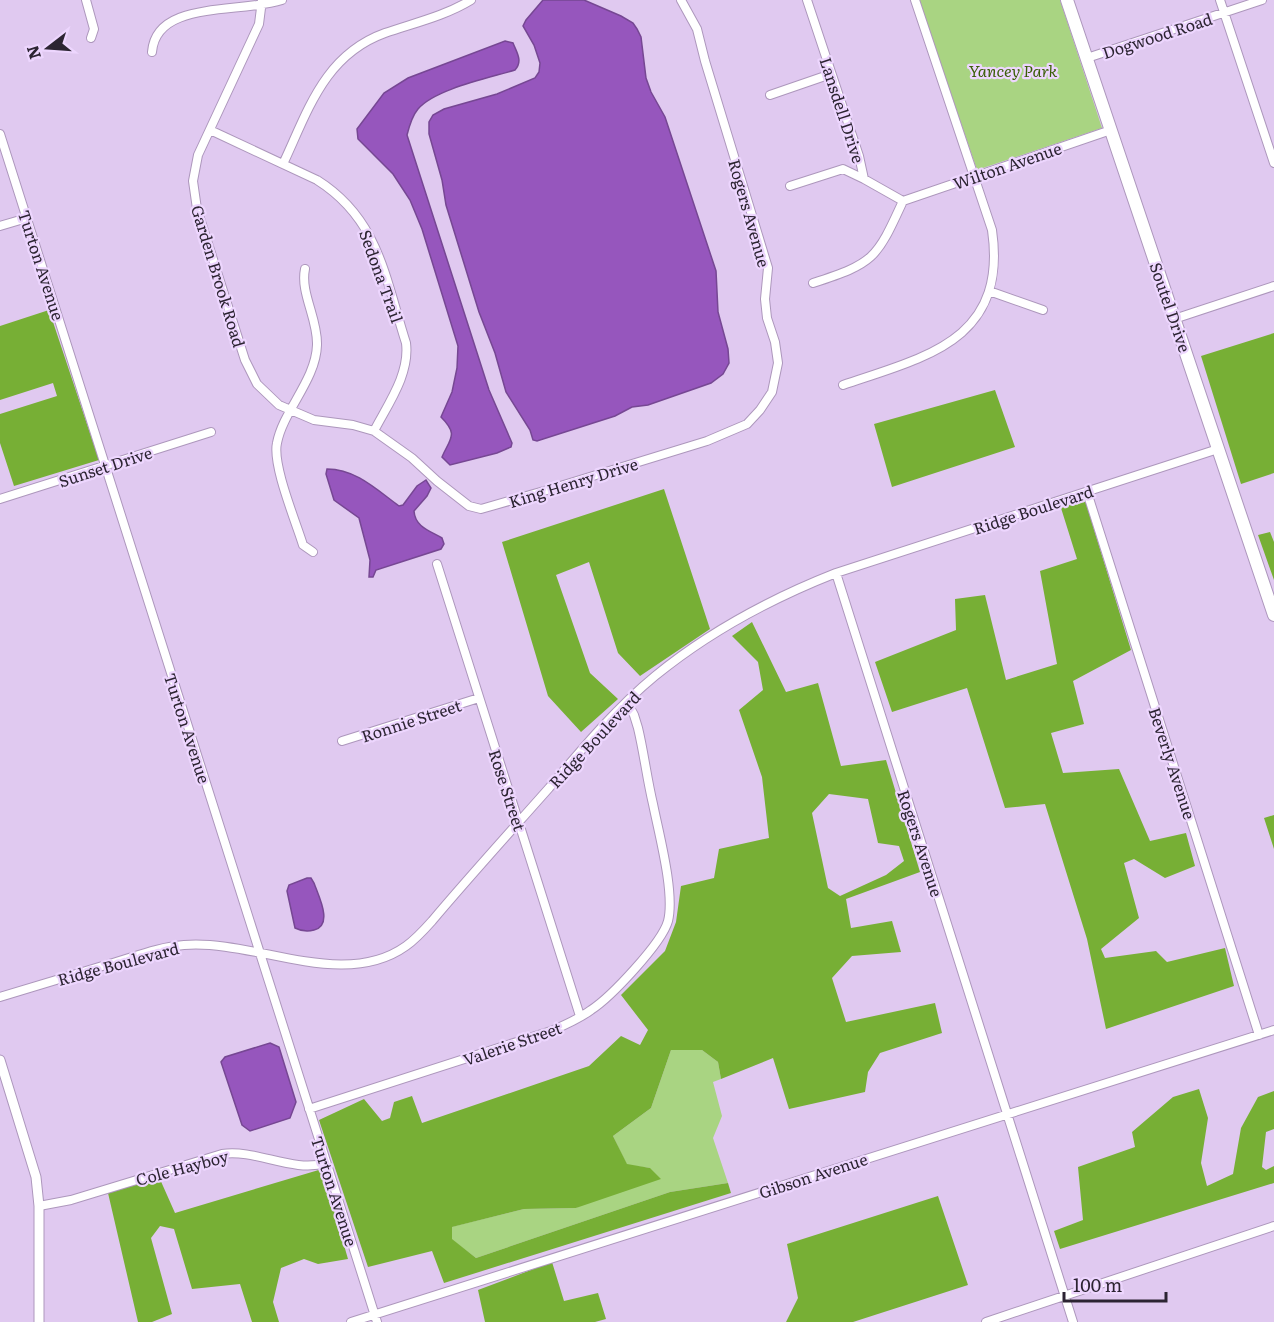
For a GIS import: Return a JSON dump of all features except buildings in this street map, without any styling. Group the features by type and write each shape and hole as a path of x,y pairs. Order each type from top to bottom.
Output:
{"main road":[{"name":"Soutel Drive","path":"1067,0 1274,615"}],"street":[{"path":"86,0 94,29 91,38"},
{"path":"152,52 152,39 158,28 176,11 195,5 282,0"},
{"path":"283,164 318,90 330,72 346,55 381,34 449,12 471,0"},
{"name":"Rogers Avenue","path":"681,0 693,18 699,34 705,61 768,268 766,318 775,342 778,363 772,392 760,411 747,424"},
{"name":"Lansdell Drive","path":"807,0 859,156 864,179 903,201"},
{"path":"843,385 924,357 951,343 972,321 989,291 994,266 992,230 915,0"},
{"path":"1220,0 1274,163"},
{"name":"Dogwood Road","path":"1087,58 1262,0"},
{"name":"Garden Brook Road","path":"262,2 259,24 195,168 194,195 249,371 257,384 279,405 314,420 353,425 374,431 412,458"},
{"path":"770,95 831,74"},
{"name":"Sedona Trail","path":"210,130 317,180 342,198 363,223 376,249 406,343 407,354 403,373 374,431"},
{"name":"Wilton Avenue","path":"903,201 1111,130"},
{"name":"Turton Avenue","path":"0,134 375,1318"},
{"path":"790,186 843,169 864,179"},
{"path":"813,283 852,270 869,261 880,249 903,201"},
{"path":"0,226 27,218"},
{"path":"305,269 302,279 315,321 317,347 313,367 277,444 277,461 303,545 313,552"},
{"path":"1174,319 1274,286"},
{"path":"989,291 1043,310"},
{"name":"King Henry Drive","path":"412,458 469,506 481,509 544,492 707,441 747,424"},
{"name":"Sunset Drive","path":"0,499 211,432"},
{"name":"Ridge Boulevard","path":"0,997 172,946 201,944 337,965 368,962 394,953 412,941 432,921 627,702 656,675 727,625 772,600 836,573 1218,449"},
{"name":"Beverly Avenue","path":"1087,492 1259,1035"},
{"name":"Rose Street","path":"438,564 580,1016"},
{"name":"Rogers Avenue","path":"836,573 1073,1322"},
{"name":"Ronnie Street","path":"342,741 479,698"},
{"name":"Valerie Street","path":"309,1109 551,1031 593,1009 641,962 662,936 670,911 665,862 642,748 634,715 627,702"},
{"name":"Gibson Avenue","path":"351,1322 375,1318 1007,1113 1274,1030"},
{"path":"0,1060 33,1165 39,1206 39,1322"},
{"name":"Cole Hayboy","path":"39,1206 71,1200 234,1152 303,1165 315,1166 326,1163"},
{"path":"986,1322 1274,1226"}],"green space":[{"name":"Yancey Park","path":"919,0 1060,0 1102,128 977,170"},
{"path":"49,310 99,460 14,486 0,443 0,414 57,396 53,383 0,400 0,326"},
{"path":"1274,333 1274,473 1241,484 1201,356"},
{"path":"995,390 1015,447 892,487 874,424"},
{"path":"664,489 710,629 640,676 618,653 589,562 556,575 590,673 618,699 581,732 548,696 502,542"},
{"path":"1085,500 1131,650 1073,681 1084,724 1051,733 1063,773 1119,769 1150,841 1186,833 1195,866 1165,878 1134,859 1124,863 1139,918 1101,949 1105,958 1156,951 1167,962 1225,948 1234,986 1106,1029 1087,939 1045,804 1005,808 967,688 892,712 875,662 956,630 955,599 985,595 1006,680 1057,664 1040,571 1077,559 1061,508"},
{"path":"1270,532 1274,542 1274,580 1258,535"},
{"path":"752,622 786,692 818,683 841,766 886,760 920,872 846,899 851,928 892,921 901,952 852,956 832,978 846,1022 935,1003 942,1033 880,1053 868,1072 865,1092 789,1109 773,1058 721,1079 718,1062 702,1050 671,1050 651,1108 613,1136 627,1164 650,1168 661,1179 576,1208 524,1209 452,1227 452,1239 476,1258 670,1192 728,1183 731,1193 444,1283 432,1251 368,1267 319,1120 364,1099 382,1121 390,1118 394,1102 412,1096 422,1123 589,1066 621,1036 640,1045 648,1030 621,995 665,951 676,922 681,886 714,878 719,849 769,838 762,777 739,710 763,690 758,662 732,636","holes":["829,794 868,799 878,843 899,846 904,861 886,875 840,896 828,888 812,813"]},
{"path":"1274,815 1274,849 1264,818"},
{"path":"671,1050 702,1050 718,1062 721,1079 713,1082 722,1116 713,1138 728,1183 670,1192 476,1258 451,1239 451,1227 524,1209 576,1208 650,1168 627,1165 613,1136 651,1108"},
{"path":"1199,1089 1208,1118 1201,1163 1207,1186 1233,1174 1241,1128 1258,1097 1274,1091 1274,1129 1266,1132 1262,1167 1266,1170 1274,1166 1274,1183 1060,1249 1054,1231 1083,1220 1078,1167 1135,1147 1132,1132 1173,1097"},
{"path":"322,1169 348,1259 318,1264 304,1259 281,1268 273,1302 279,1322 252,1322 240,1284 192,1289 174,1229 160,1226 151,1238 172,1314 152,1322 138,1322 108,1193 159,1177 175,1213"},
{"path":"938,1196 968,1285 853,1322 786,1322 798,1298 787,1244"},
{"path":"552,1262 564,1301 598,1293 606,1319 595,1322 485,1322 478,1290"}],"shaded area":[{"path":"543,0 584,0 621,16 633,23 637,29 641,37 646,78 665,117 716,271 718,312 728,349 729,363 723,374 711,383 648,405 632,407 615,416 537,441 533,440 530,430 506,392 446,205 442,180 429,134 429,122 433,115 444,109 497,94 535,78 539,72 540,63 534,45 523,26"},
{"path":"505,41 513,43 518,54 519,63 515,70 449,90 426,102 414,115 407,135 489,390 512,443 511,447 497,453 450,465 442,457 450,441 451,433 447,423 441,417 452,392 457,368 458,346 422,229 410,200 393,174 358,139 357,129 384,93 408,78"},
{"path":"327,469 357,476 399,506 403,505 417,486 426,480 431,488 414,511 415,516 420,525 442,538 444,544 441,549 376,570 373,577 369,577 370,560 359,518 334,500 326,474"},
{"path":"311,878 314,883 324,916 320,927 306,931 295,928 287,891 289,885"},
{"path":"270,1043 279,1047 296,1102 290,1118 250,1131 242,1125 221,1062 225,1057"}]}
